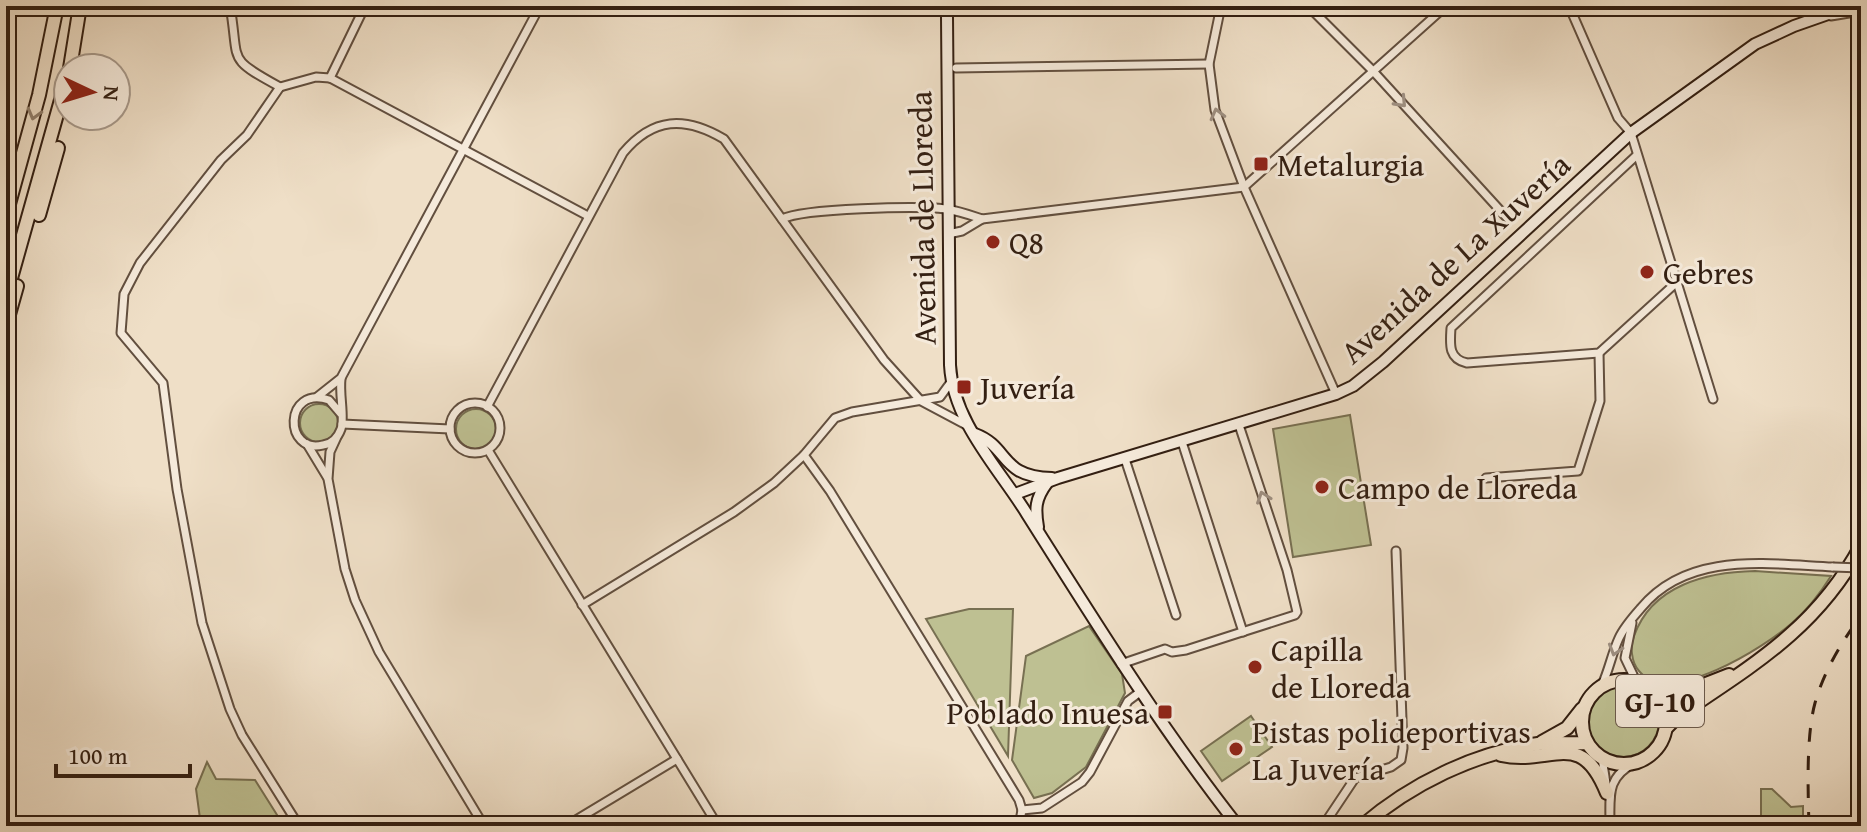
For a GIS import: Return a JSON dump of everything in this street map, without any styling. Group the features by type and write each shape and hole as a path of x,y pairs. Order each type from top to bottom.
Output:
{"highway":[{"path":"6,215 39,95 57,6"},
{"path":"73,52 80,6"},
{"path":"6,296 54,132"},
{"path":"6,325 62,132"},
{"name":"GJ-10","path":"1666,728 1679,715 1783,643 1835,587 1861,546"},
{"name":"GJ-10","path":"1657,695 1683,693 1751,666"},
{"name":"GJ-10","path":"1539,744 1567,728 1585,705 1602,685 1620,679 1636,681 1657,695 1664,708 1666,728 1662,740 1650,755 1636,762 1625,764 1602,758 1587,743 1582,724 1585,705"},
{"name":"GJ-10","path":"1362,826 1417,786 1456,768 1539,744 1587,743"},
{"path":"1498,755 1521,760 1562,752 1586,758 1595,767 1608,799"}],"street":[{"path":"230,6 238,60 246,68 280,87"},
{"path":"330,78 365,6"},
{"path":"328,479 294,430 294,414 305,401 317,397 341,378 540,6"},
{"path":"1221,6 1209,64 1215,110 1244,187 1336,394"},
{"path":"1308,6 1373,71 1508,219"},
{"path":"782,219 825,211 948,210 982,219 1244,187 1446,6"},
{"path":"1569,6 1618,118 1631,133 1713,399"},
{"path":"1821,16 1838,6"},
{"name":"Avenida de La Xuvería","path":"1015,494 1058,478 1239,425 1353,386 1383,362 1631,133 1755,44 1851,6"},
{"name":"Avenida de Lloreda","path":"946,10 951,382 956,402 971,430"},
{"path":"1821,16 1861,11"},
{"path":"956,68 1209,64"},
{"path":"299,826 242,735 225,696 202,623 177,489 163,383 121,333 124,294 140,263 221,160 247,135 280,87 316,77 330,78 588,216"},
{"path":"487,407 588,216 631,143 652,129 675,123 699,127 724,139 884,360 921,401 971,430 1015,494 1121,664 1238,826"},
{"path":"1637,155 1451,328 1452,355 1458,361 1467,363 1599,353 1677,282"},
{"path":"948,234 962,231 982,219"},
{"path":"1486,478 1578,471 1600,401 1599,353"},
{"path":"341,378 342,424 330,452 328,479 345,569 366,626 484,826"},
{"path":"582,605 734,512 774,483 804,455 835,418 940,397 951,382"},
{"path":"317,397 329,400 341,414"},
{"path":"473,404 487,407 497,417 498,439 488,450 471,453 463,450 452,438 450,429 454,415 473,404"},
{"path":"342,424 450,429"},
{"path":"1121,664 1165,649 1172,652 1186,650 1295,615 1298,608 1287,570 1239,425"},
{"name":"Avenida de La Xuvería","path":"971,430 990,440 1003,460 1021,473 1058,478"},
{"path":"306,444 321,446 336,439"},
{"path":"1182,442 1243,632"},
{"path":"488,450 718,826"},
{"path":"804,455 830,491 1019,800 1022,810 1019,826"},
{"path":"1125,459 1176,615"},
{"path":"1039,533 1035,508 1040,492 1047,483"},
{"path":"1323,826 1355,778 1391,767 1401,760 1396,551"},
{"path":"1602,685 1619,637 1651,595 1667,582 1688,573 1743,563 1861,568"},
{"path":"1633,617 1625,658 1636,681"},
{"path":"1022,810 1042,808 1082,782 1128,701 1140,692"},
{"path":"1602,758 1610,826"},
{"path":"566,826 677,759"},
{"path":"1608,799 1615,777 1636,762"}],"green space":[{"path":"319,404 332,410 338,423 332,436 319,442 306,436 300,423 306,410"},
{"path":"476,409 490,415 496,429 490,443 476,449 462,443 456,429 462,415"},
{"name":"Campo de Lloreda","path":"1350,415 1371,545 1293,557 1273,429"},
{"path":"1755,571 1831,576 1792,623 1761,646 1717,670 1672,682 1653,681 1639,671 1633,659 1633,640 1642,619 1654,604 1668,593 1700,579"},
{"path":"969,609 1013,609 1008,756 926,619"},
{"path":"1089,626 1122,674 1125,693 1086,767 1052,793 1034,798 1012,760 1026,656"},
{"path":"1623,685 1643,691 1653,701 1659,721 1653,741 1643,751 1623,757 1603,751 1593,741 1587,721 1593,701 1603,691"},
{"name":"Pistas polideportivas La Juvería","path":"1251,716 1272,747 1222,781 1201,751"},
{"path":"207,762 216,779 255,780 284,826 201,826 196,789"},
{"path":"1761,789 1772,789 1791,807 1803,806 1803,826 1761,826"}],"railway":[{"path":"1809,826 1809,747 1815,703 1834,657 1861,616"}],"place":[{"name":"Metalurgia","path":"1261,164"},
{"name":"Q8","path":"993,242"},
{"name":"Gebres","path":"1647,272"},
{"name":"Juvería","path":"964,387"},
{"name":"Campo de Lloreda","path":"1322,487"},
{"name":"Capilla de Lloreda","path":"1255,667"},
{"name":"Poblado Inuesa","path":"1165,712"},
{"name":"Pistas polideportivas La Juvería","path":"1236,749"}]}
